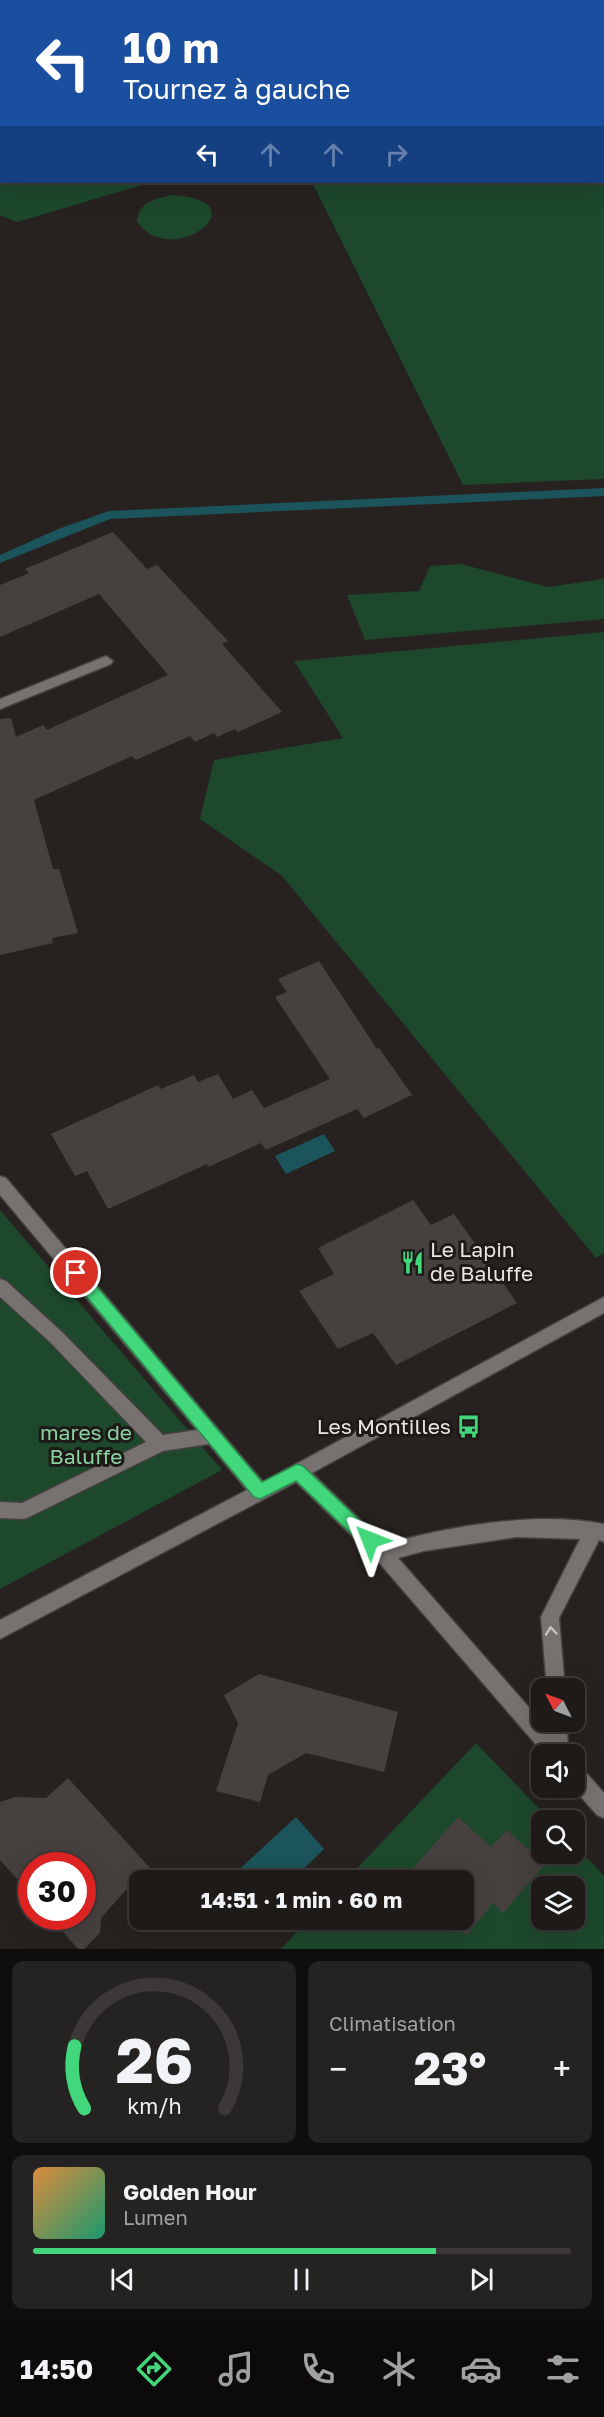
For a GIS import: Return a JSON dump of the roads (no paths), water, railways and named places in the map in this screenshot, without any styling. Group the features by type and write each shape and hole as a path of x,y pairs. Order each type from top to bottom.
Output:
{"street":[{"path":"0,704 106,661"},
{"path":"0,1183 260,1492"},
{"path":"0,1286 56,1337 160,1443"},
{"path":"0,1629 74,1593 604,1304"},
{"path":"0,1510 23,1510 160,1443 213,1436"},
{"path":"297,1471 382,1553 549,1744"},
{"path":"382,1553 424,1542 516,1528 599,1532 550,1617 555,1678"},
{"path":"585,1786 604,1808"}],"water":[{"path":"324,1134 335,1151 286,1174 275,1156"},
{"path":"296,1817 324,1849 302,1870 239,1870"}],"waterway":[{"path":"0,559 62,532 109,515 604,492"}],"place":[{"name":"Le Lapin de Baluffe","path":"412,1262"},
{"name":"Les Montilles","path":"469,1427"}],"park label":[{"name":"mares de Baluffe","path":"86,1445"}]}
